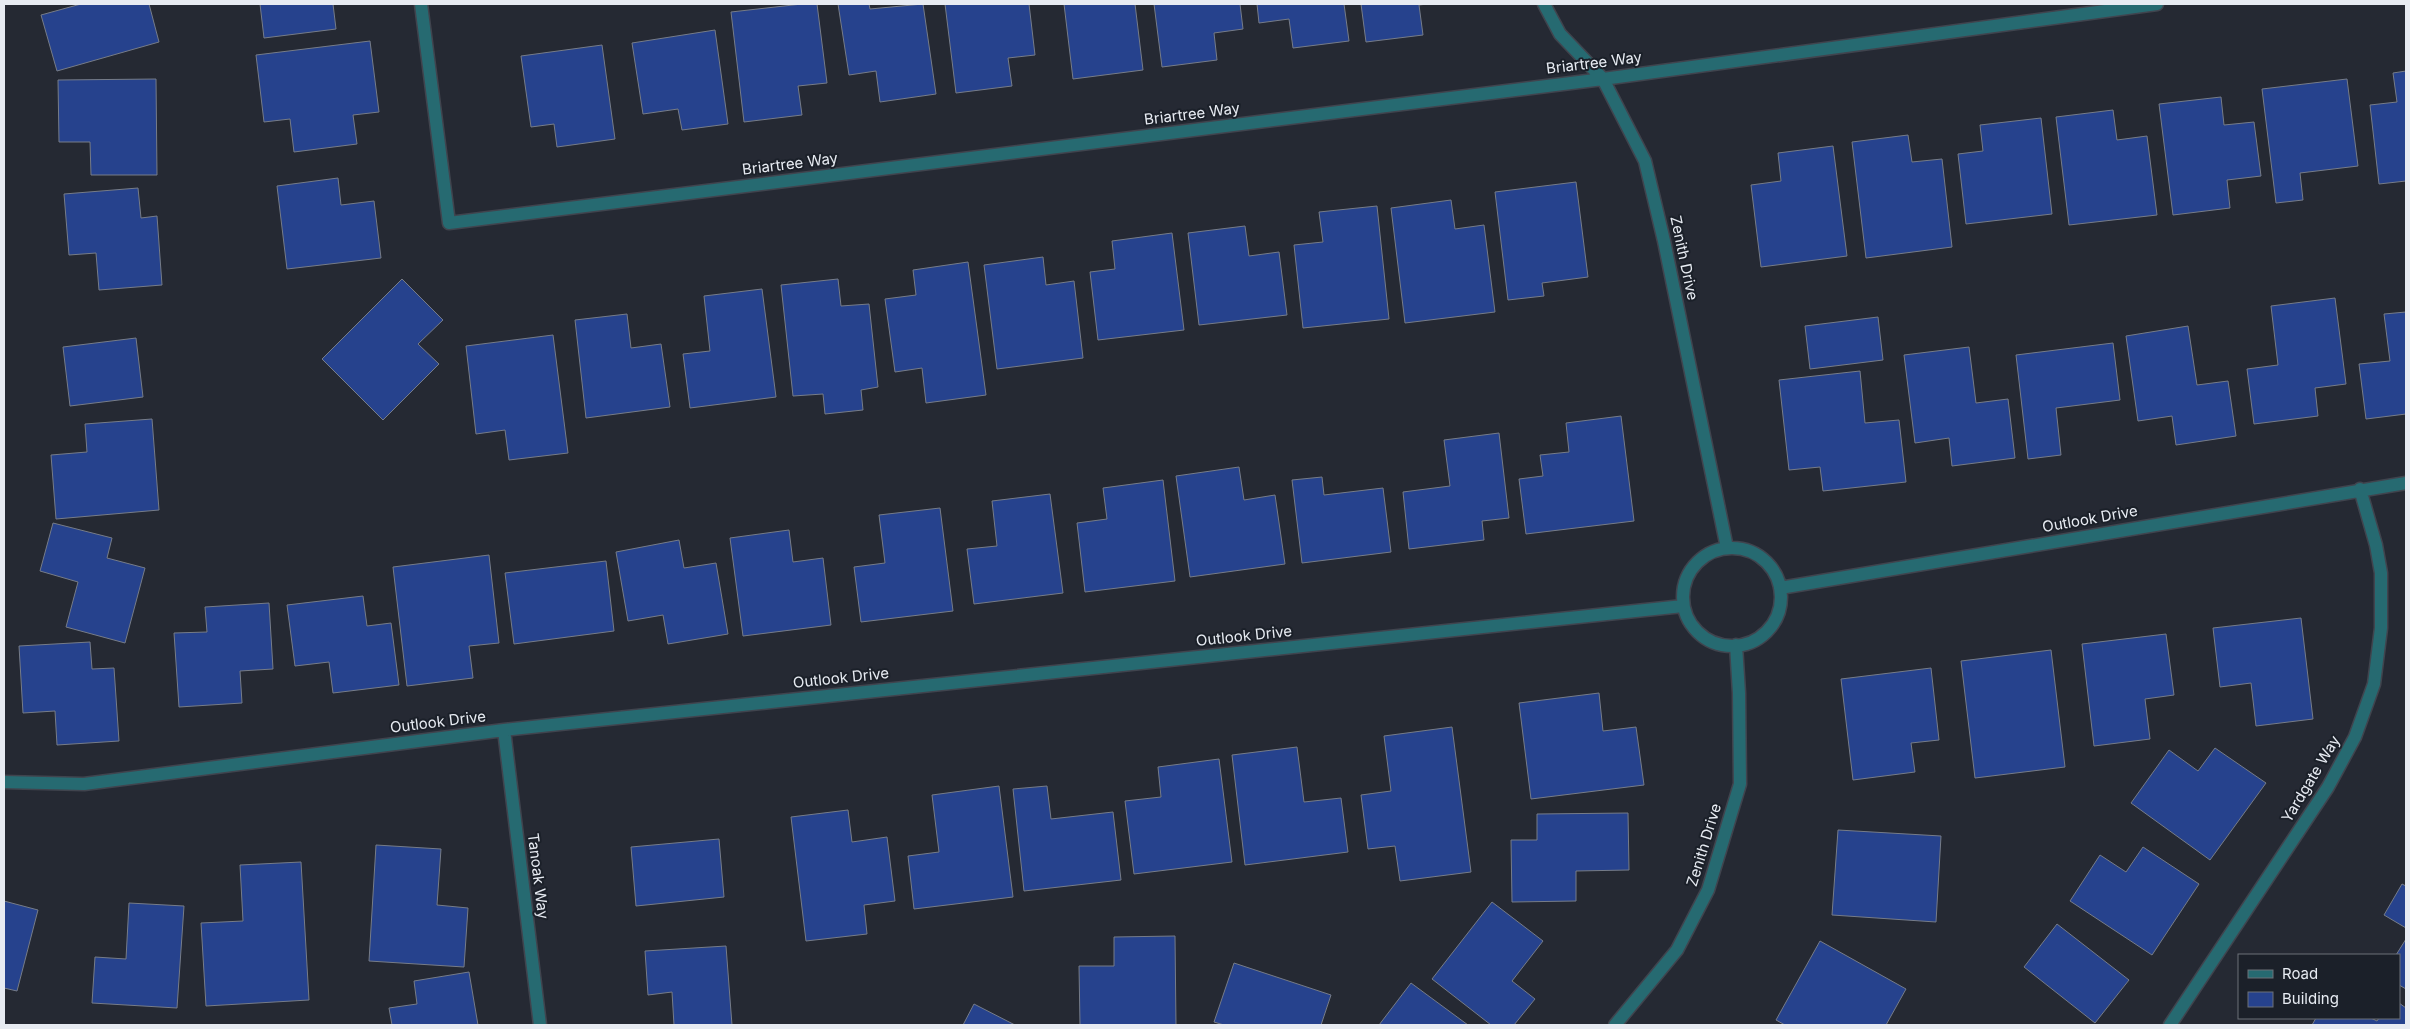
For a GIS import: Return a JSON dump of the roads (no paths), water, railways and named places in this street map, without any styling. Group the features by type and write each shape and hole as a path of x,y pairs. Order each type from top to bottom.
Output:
{"street":[{"name":"Briartree Way","path":"421,4 449,223 1603,79 2157,4"},
{"name":"Zenith Drive","path":"1544,4 1560,34 1603,79 1645,161 1664,241 1727,548"},
{"name":"Outlook Drive","path":"1780,588 2406,483"},
{"name":"Yardgate Way","path":"2170,1025 2328,787 2355,737 2374,684 2381,628 2380,572 2376,545 2360,490"},
{"path":"1727,548 1743,549 1758,555 1770,566 1780,588 1779,612 1771,626 1760,638 1736,646 1713,642 1699,634 1689,622 1683,606 1683,590 1688,575 1698,561 1711,552 1727,548"},
{"name":"Outlook Drive","path":"4,782 84,784 504,730 1683,606"},
{"name":"Zenith Drive","path":"1615,1025 1677,950 1708,890 1740,784 1740,693 1736,646"},
{"name":"Tanoak Way","path":"504,730 540,1025"}]}
